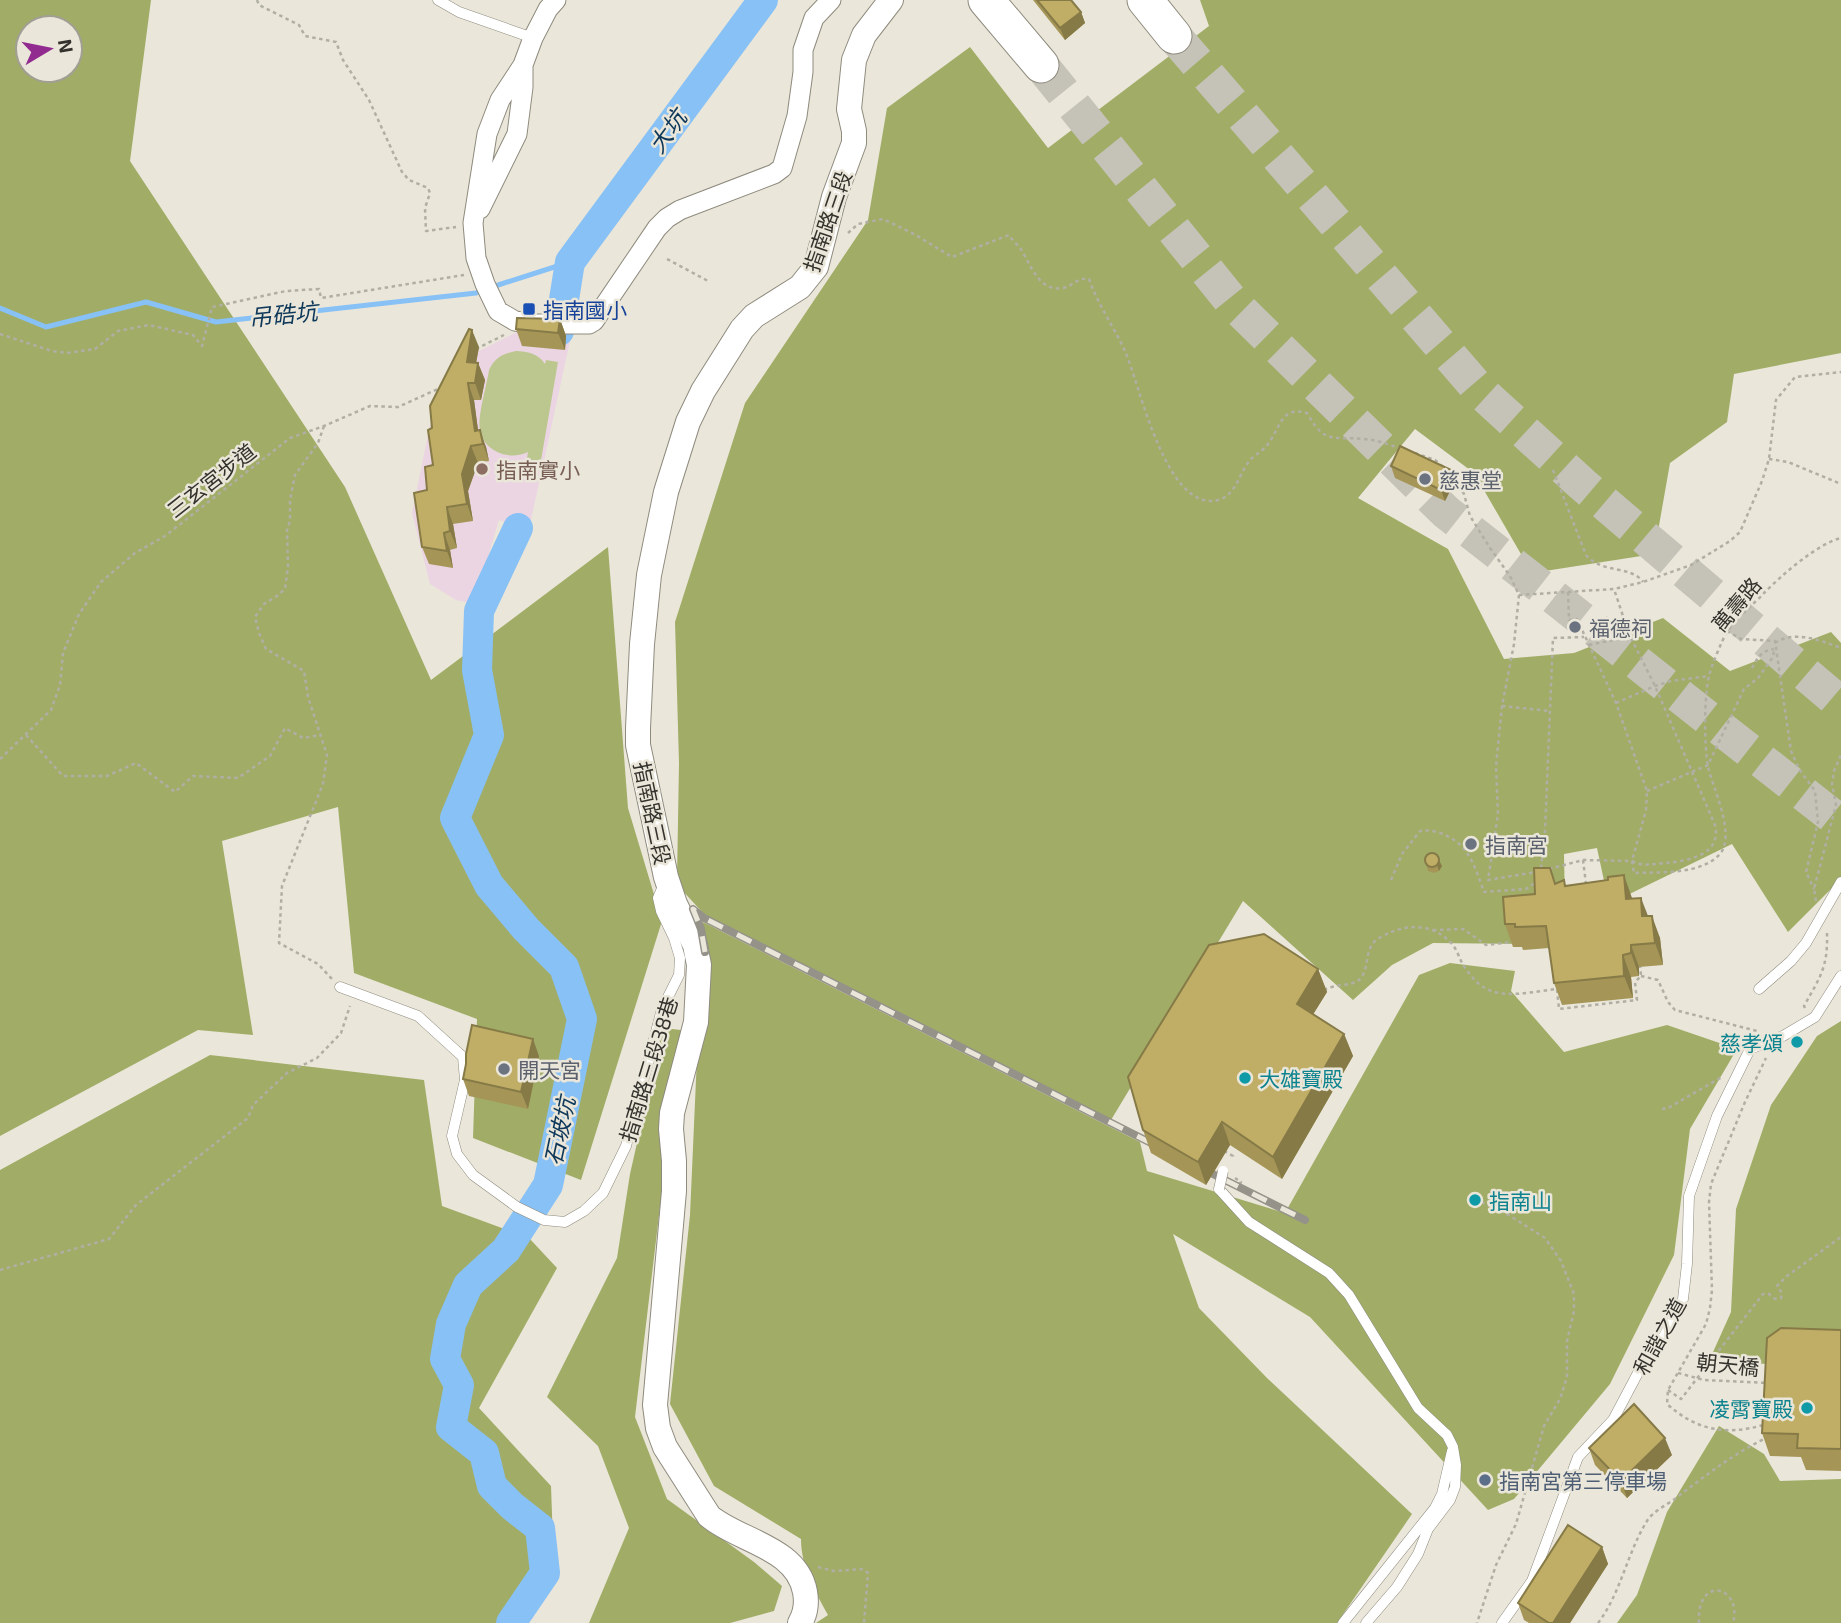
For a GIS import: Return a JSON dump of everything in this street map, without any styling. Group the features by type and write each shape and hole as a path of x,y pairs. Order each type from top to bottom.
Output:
{"highway":[{"path":"986,0 1041,65"}],"street":[{"path":"556,0 548,9 533,38 523,65 500,100 487,134 473,223 476,258 498,311 515,321 580,324 594,321 657,228 667,218 680,210 774,174 782,168 797,116 803,50 814,18 831,0"},
{"name":"指南路三段","path":"798,1574 776,1553 718,1524 709,1516 665,1447 658,1428 655,1405 674,1191 672,1113 696,1022 699,965 695,945 675,904 666,877 638,745 642,644 649,575 666,492 688,422 703,391 742,330 754,316 800,287 816,267 834,197 854,143 849,109 854,60 864,35 891,0"},
{"path":"473,223 517,134 523,65"},
{"path":"798,1574 807,1600 805,1615 800,1623"}],"lane":[{"path":"438,0 459,12 533,38"},
{"name":"指南路三段38巷","path":"355,993 418,1016 463,1057 465,1080 452,1136 457,1154 473,1175 517,1207 544,1220 565,1222 584,1212 603,1193 626,1146 662,1009 679,975 680,958 658,898 666,877"},
{"path":"1759,989 1791,961 1806,943 1841,882"},
{"path":"1815,1017 1841,976"},
{"path":"340,987 355,993"},
{"name":"和諧之道","path":"1502,1623 1537,1571 1578,1457 1613,1420 1640,1369 1664,1336 1683,1299 1689,1196 1717,1116 1750,1049 1783,1036 1815,1017"},
{"path":"1223,1171 1219,1189 1249,1222 1329,1273 1349,1295 1418,1408 1447,1435 1453,1447 1455,1487 1450,1500 1428,1529 1418,1554 1397,1587 1366,1623"},
{"path":"1343,1623 1435,1508 1442,1494 1453,1447"}],"path":[{"path":"257,0 259,5 268,11 299,25 305,36 336,41 343,60 369,100 402,172 409,180 428,188 430,193 425,208 426,231 438,230"},
{"path":"841,239 858,224 883,219 952,257 1009,235 1020,248 1036,277 1048,286 1063,288 1081,278 1088,279 1125,352 1150,427 1165,459 1182,486 1194,498 1209,501 1221,499 1235,487 1251,459 1269,443 1283,416 1292,412 1307,413 1317,429 1327,436 1381,442 1402,449"},
{"path":"667,259 708,281"},
{"path":"0,334 52,351 67,353 95,349 118,331 149,325 193,335 202,346 212,307 286,291 319,289 321,298 483,278"},
{"path":"466,351 528,322"},
{"path":"1519,595 1614,589 1643,582 1691,565 1730,541 1740,532 1762,481 1769,459 1776,400 1795,377 1841,372"},
{"name":"三玄宮步道","path":"0,758 51,710 60,685 63,653 79,614 101,582 135,552 165,537 290,438 370,405 398,407 441,387"},
{"path":"324,426 318,443 295,475 289,500 285,589 264,604 255,617 265,649 304,671 327,755 323,784 282,886 279,943 318,964 340,987"},
{"path":"1413,453 1435,460 1453,475 1464,494 1470,516 1510,576 1519,595 1514,644 1502,706 1496,766 1498,814 1488,880 1583,860 1632,861 1639,865 1680,862 1705,853 1714,843 1717,834 1715,825 1655,686 1629,634 1614,589"},
{"path":"1769,459 1788,462 1841,484"},
{"path":"1553,470 1586,555 1602,567 1634,574 1643,582"},
{"name":"萬壽路","path":"1632,861 1634,873 1687,870 1706,863 1721,853 1726,840 1723,818 1708,765 1705,712 1709,676 1727,631 1778,579 1829,541 1841,538"},
{"path":"1568,592 1569,620 1577,619 1616,704 1647,791 1646,810 1632,861"},
{"path":"1727,631 1741,639 1775,641 1791,636 1809,637 1841,648"},
{"path":"1589,645 1629,634"},
{"path":"1540,871 1545,831 1553,638 1584,637"},
{"path":"1647,791 1708,765 1744,689 1758,678 1773,657 1775,641"},
{"path":"1775,641 1791,751 1799,769 1815,791 1818,822 1806,872 1814,889"},
{"path":"1752,668 1759,655 1767,650 1774,650"},
{"path":"1616,704 1671,681 1709,676"},
{"path":"1502,706 1550,711"},
{"path":"26,735 63,776 107,776 136,763 175,792 193,776 238,778 270,756 285,728 303,738 320,735"},
{"path":"1815,1017 1804,1006 1824,970 1828,953 1827,933 1814,889 1836,805 1832,783 1841,755"},
{"path":"1391,880 1402,854 1420,831 1427,830 1442,834 1465,849 1484,891 1526,889 1539,880"},
{"path":"1583,860 1587,891"},
{"path":"1324,989 1355,983 1366,970 1375,941 1391,932 1414,926 1433,930 1463,929 1486,945 1513,942"},
{"path":"1433,930 1453,945 1462,963 1482,987 1501,994 1557,989 1559,1009 1637,1000 1635,982 1642,975"},
{"path":"1640,964 1642,975"},
{"path":"1642,975 1658,980 1668,1002 1675,1010 1767,1033 1772,1040 1772,1046 1711,1184 1710,1308 1706,1324 1668,1390 1667,1404 1682,1417 1704,1427 1730,1430 1769,1423"},
{"path":"0,1270 109,1239 136,1205 248,1118 253,1105 287,1073 317,1058 341,1033 355,993"},
{"path":"1662,1109 1743,1064"},
{"path":"1223,1150 1233,1156 1223,1171 1241,1182 1230,1200"},
{"path":"1475,1199 1545,1237 1561,1261 1574,1294 1574,1311 1567,1341 1567,1377 1560,1399 1544,1426 1516,1524 1496,1565 1477,1623"},
{"path":"1668,1390 1681,1399 1763,1294 1781,1298 1782,1293 1777,1286 1841,1237"},
{"name":"朝天橋","path":"1678,1373 1704,1380 1775,1384"},
{"path":"1598,1623 1614,1596 1650,1517 1727,1460 1773,1435"},
{"path":"798,1574 806,1569 804,1565 807,1564 834,1571 863,1569 868,1573 864,1623"},
{"path":"1699,1623 1703,1600 1708,1592 1717,1589 1726,1593 1732,1602 1735,1612 1733,1623"}],"shaded area":[{"name":"指南實小","path":"523,329 572,332 529,529 499,520 482,577 470,603 456,600 430,584 412,513 430,425 467,357"}],"green space":[{"path":"0,0 151,0 130,161 345,487 431,680 608,547 628,808 662,921 581,1180 473,1138 477,1019 354,973 338,807 222,841 253,1035 198,1030 0,1136"},
{"path":"1200,0 1841,0 1841,353 1734,374 1727,422 1670,463 1654,554 1532,573 1474,473 1415,429 1358,498 1448,549 1504,659 1574,653 1663,618 1730,671 1831,632 1841,643 1841,879 1788,932 1732,844 1609,904 1597,848 1564,854 1565,906 1532,944 1433,943 1392,965 1353,1000 1243,901 1111,1120 705,915 680,888 677,879 679,763 675,622 745,403 868,220 887,108 970,47 1048,148 1209,26"},
{"path":"516,351 532,354 545,364 546,360 558,362 540,466 526,464 528,452 506,455 492,449 482,438 480,430 481,409 489,370 500,357"},
{"path":"703,922 1140,1142 1147,1171 1285,1213 1419,975 1450,963 1515,971 1511,991 1564,1052 1667,1025 1737,1049 1690,1129 1674,1255 1610,1384 1514,1499 1488,1510 1310,1317 1173,1234 1199,1308 1267,1378 1412,1514 1337,1623 816,1623 828,1615 806,1569 801,1539 714,1486 670,1404 690,1215"},
{"path":"1841,1021 1841,1340 1768,1364 1709,1361 1731,1312 1736,1209 1771,1105 1817,1036"},
{"path":"663,1028 681,1030 635,1417 667,1499 754,1562 782,1586 774,1611 730,1623 589,1623 629,1528 598,1446 547,1397 617,1258 630,1174"},
{"path":"210,1055 424,1080 442,1206 529,1238 557,1268 479,1408 551,1486 554,1569 506,1623 0,1623 0,1170"},
{"path":"1719,1426 1764,1454 1780,1481 1841,1479 1841,1623 1617,1623 1637,1595 1667,1512"}],"building":[{"path":"1037,0 1071,0 1081,12 1060,28"},
{"path":"517,318 560,319 558,333 516,329"},
{"path":"469,329 472,330 467,362 478,363 475,383 468,383 475,431 480,430 483,444 471,446 462,474 467,504 447,507 450,531 444,533 447,551 422,547 414,493 427,490 425,467 433,465 428,430 432,428 430,406"},
{"path":"1400,446 1451,470 1441,490 1391,466"},
{"path":"1429,853 1435,853 1439,860 1435,867 1429,867 1425,863 1425,857"},
{"path":"1534,868 1550,868 1555,884 1564,880 1565,886 1624,875 1626,899 1641,898 1642,916 1652,916 1655,943 1631,945 1631,953 1623,955 1624,976 1554,983 1546,926 1515,927 1515,924 1505,924 1503,897 1535,894"},
{"name":"大雄寶殿","path":"1264,934 1318,969 1297,1004 1344,1034 1273,1157 1222,1122 1198,1162 1143,1130 1128,1077 1209,945"},
{"name":"開天宮","path":"472,1025 533,1039 521,1092 463,1079"},
{"name":"凌霄寶殿","path":"1781,1328 1841,1330 1841,1449 1797,1448 1798,1434 1762,1433 1767,1338"},
{"path":"1634,1404 1665,1438 1621,1481 1589,1448"},
{"path":"1568,1525 1602,1547 1553,1623 1549,1623 1518,1603"}],"waterway":[{"name":"大坑","path":"559,331 570,262 763,0"},
{"name":"吊硞坑","path":"492,287 570,262"},
{"name":"吊硞坑","path":"0,308 46,327 146,302 216,322 476,293 482,290"},
{"name":"石坡坑","path":"511,1623 545,1573 540,1528 492,1486 484,1453 451,1427 459,1385 445,1359 451,1324 468,1285 506,1250 548,1185 582,1019 564,967 526,929 489,885 455,818 489,735 477,670 479,611 518,528"}],"tunnel":[{"path":"1174,36 1481,392 1582,484 1841,704"},
{"path":"1041,65 1232,302 1446,512 1841,823"}],"railway":[{"path":"705,952 701,929 693,909 704,918 1163,1149"},
{"path":"1195,1165 1305,1220"}],"place":[{"name":"指南國小","path":"529,309"},
{"name":"指南實小","path":"482,469"},
{"name":"慈惠堂","path":"1425,479"},
{"name":"福德祠","path":"1575,627"},
{"name":"指南宮","path":"1471,844"},
{"name":"慈孝頌","path":"1797,1042"},
{"name":"開天宮","path":"504,1069"},
{"name":"大雄寶殿","path":"1245,1078"},
{"name":"指南山","path":"1475,1200"},
{"name":"凌霄寶殿","path":"1807,1408"},
{"name":"指南宮第三停車場","path":"1485,1480"}]}
